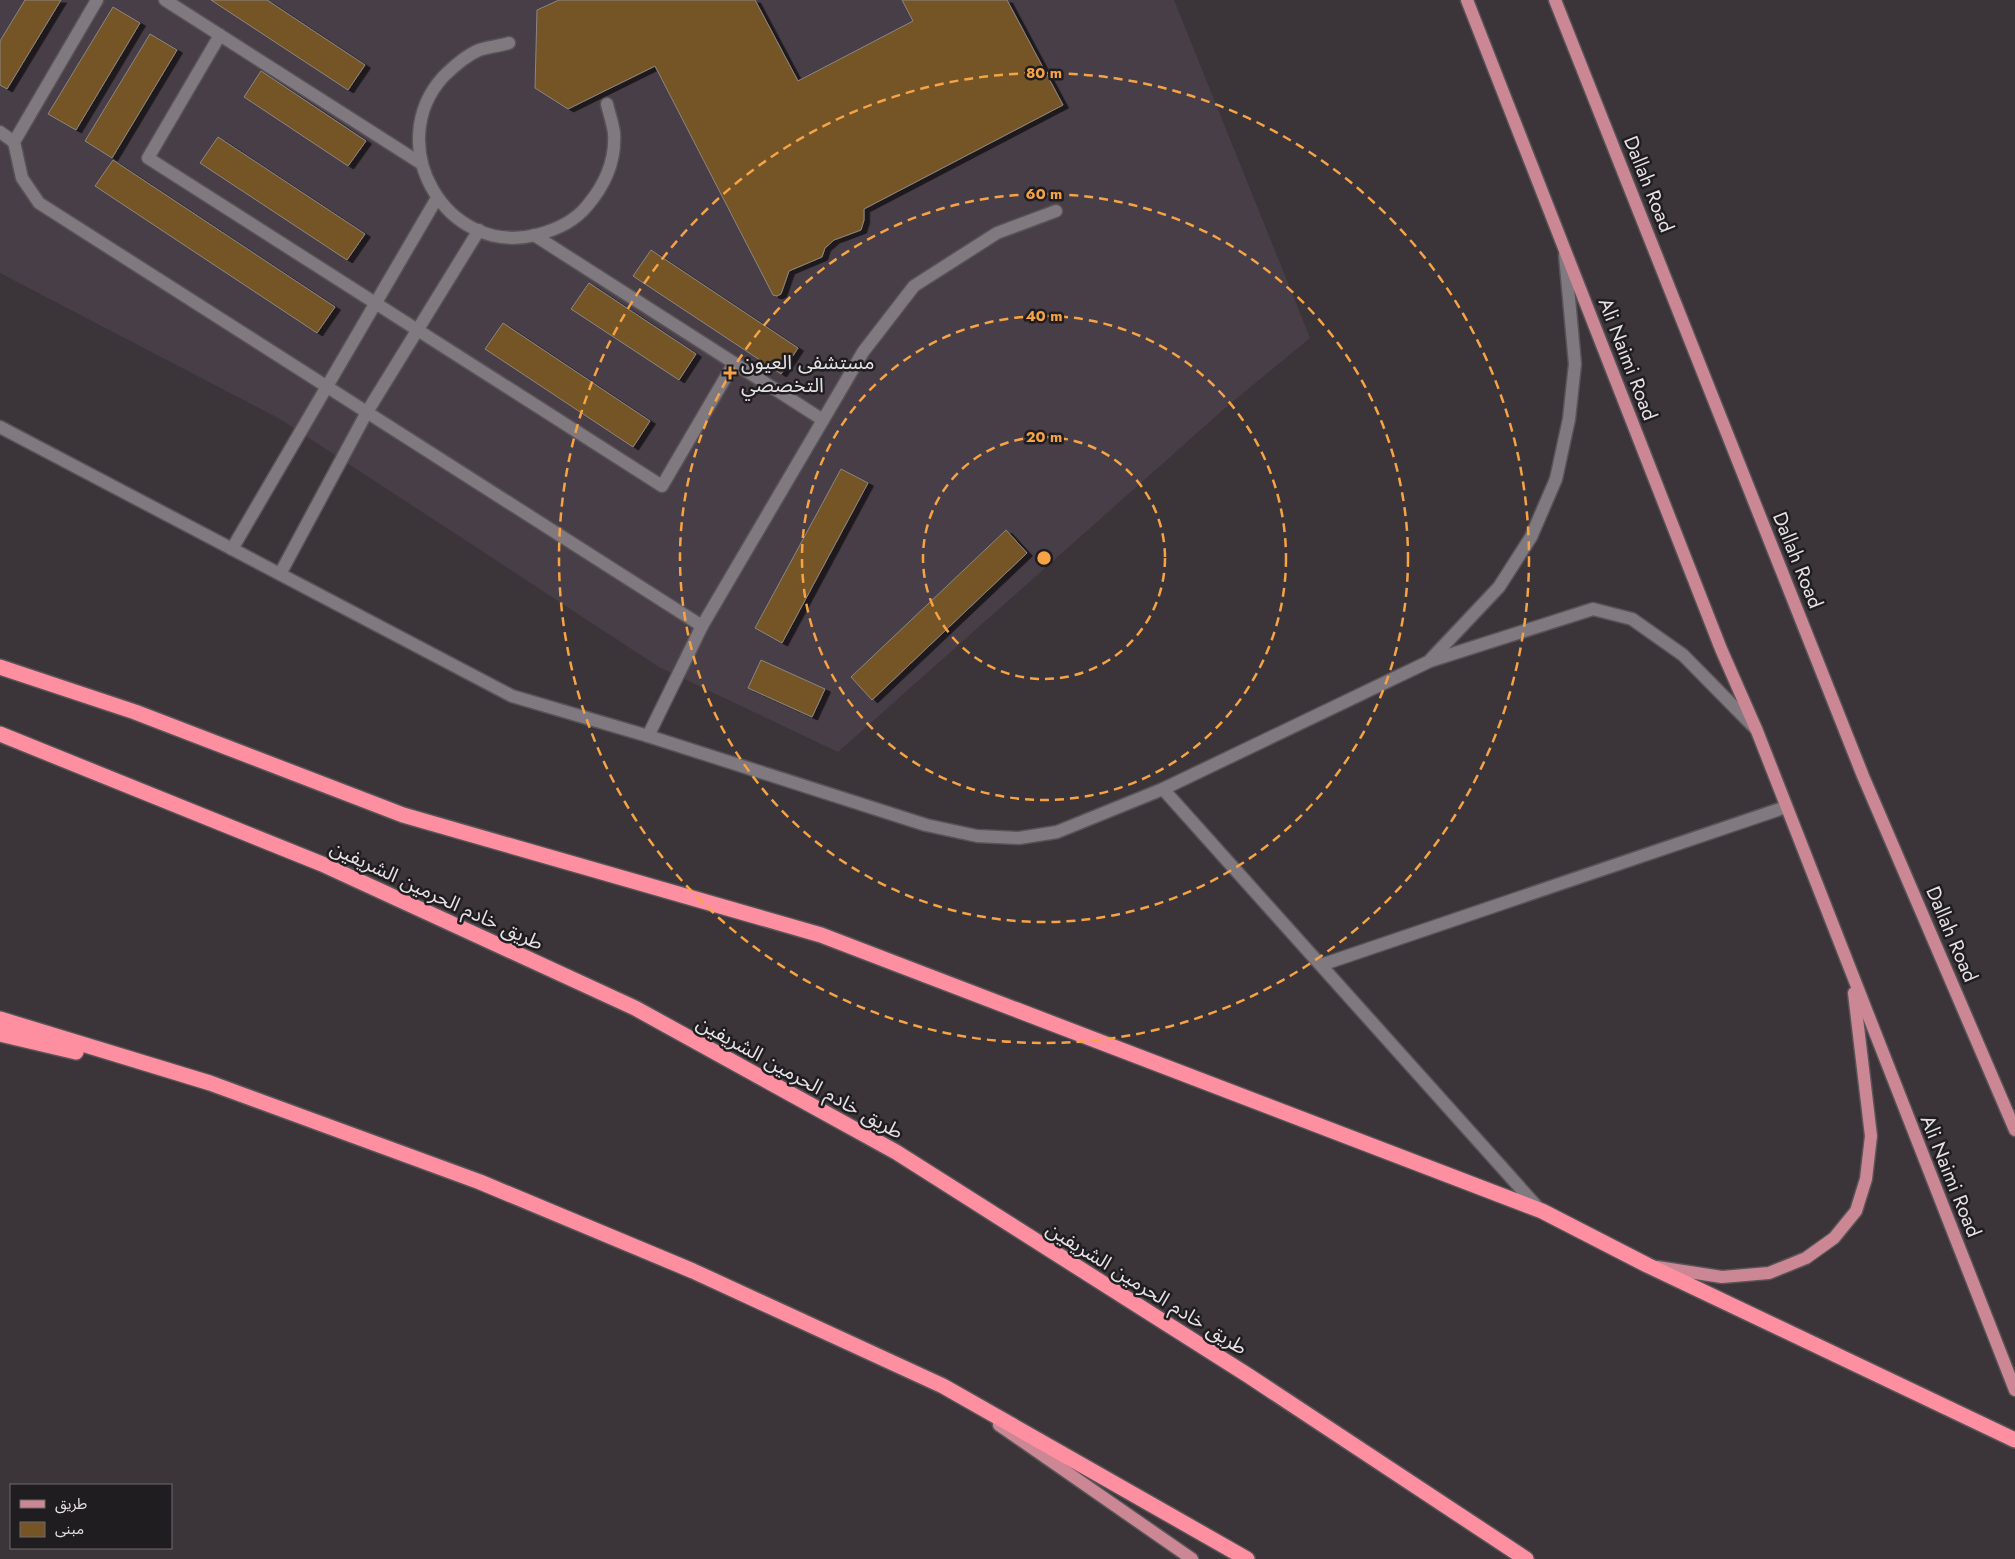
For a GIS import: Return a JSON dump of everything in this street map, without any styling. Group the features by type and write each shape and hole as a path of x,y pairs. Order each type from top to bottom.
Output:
{"highway":[{"path":"0,667 135,712 403,815 821,935 1542,1211 1647,1265 2015,1440"},
{"name":"طريق خادم الحرمين الشريفين","path":"0,734 322,864 635,1008 896,1152 1249,1376 1526,1559"},
{"path":"0,1019 210,1083 480,1182 693,1271 943,1386 1247,1559"},
{"path":"0,1034 210,1083"}],"main road":[{"name":"Ali Naimi Road","path":"1467,0 1721,649 1758,731"},
{"name":"Dallah Road","path":"1556,0 1863,776 2015,1130"},
{"path":"1647,1265 1722,1277 1769,1273 1806,1258 1834,1238 1856,1211 1866,1178 1871,1136 1852,976 1758,731"},
{"name":"Ali Naimi Road","path":"1852,976 2015,1390"},
{"path":"943,1386 1192,1559"}],"lane":[{"path":"14,142 97,0"},
{"path":"165,0 422,164"},
{"path":"220,35 148,158 662,486 734,363"},
{"path":"508,44 479,50 453,66 432,89 421,117 418,148 425,178 441,204 464,223 493,236 523,238 553,231 579,215 599,192 611,164 614,133 606,104"},
{"path":"0,132 14,142 22,178 39,202 702,626"},
{"path":"232,549 437,198"},
{"path":"648,736 702,626 863,352 914,286 997,233 1056,211"},
{"path":"280,574 367,412 479,230"},
{"path":"534,236 823,420"},
{"path":"1430,661 1499,587 1531,538 1556,479 1569,419 1575,364 1564,248"},
{"path":"0,427 512,696 648,736 926,825 977,836 1019,838 1056,832 1163,788 1430,661 1593,609 1632,619 1683,655 1758,731"},
{"path":"1163,788 1542,1211"},
{"path":"1321,965 1786,807"}],"shaded area":[{"name":"مستشفى العيون التخصصي","path":"0,0 1174,0 1310,338 1224,409 838,752 659,667 280,419 0,273"}],"building":[{"path":"25,0 61,0 7,89 0,85 0,41"},
{"path":"211,0 267,0 365,65 348,90"},
{"path":"559,0 755,0 798,81 913,21 902,0 1007,0 1063,105 864,209 864,220 861,230 834,240 825,248 822,257 789,271 781,294 777,296 773,295 655,66 568,109 535,88 537,10"},
{"path":"113,7 140,23 76,130 48,114"},
{"path":"150,34 177,50 112,158 85,141"},
{"path":"261,71 366,141 348,166 244,97"},
{"path":"218,137 365,234 347,260 200,163"},
{"path":"113,160 335,307 317,333 95,186"},
{"path":"651,250 798,348 781,374 633,276"},
{"path":"589,283 696,354 679,380 571,309"},
{"path":"503,323 650,421 633,447 485,349"},
{"path":"841,469 868,483 782,643 755,628"},
{"path":"1006,530 1027,553 872,700 851,677"},
{"path":"761,660 825,689 812,717 748,688"}],"place":[{"name":"مستشفى العيون التخصصي","path":"730,373"}]}
